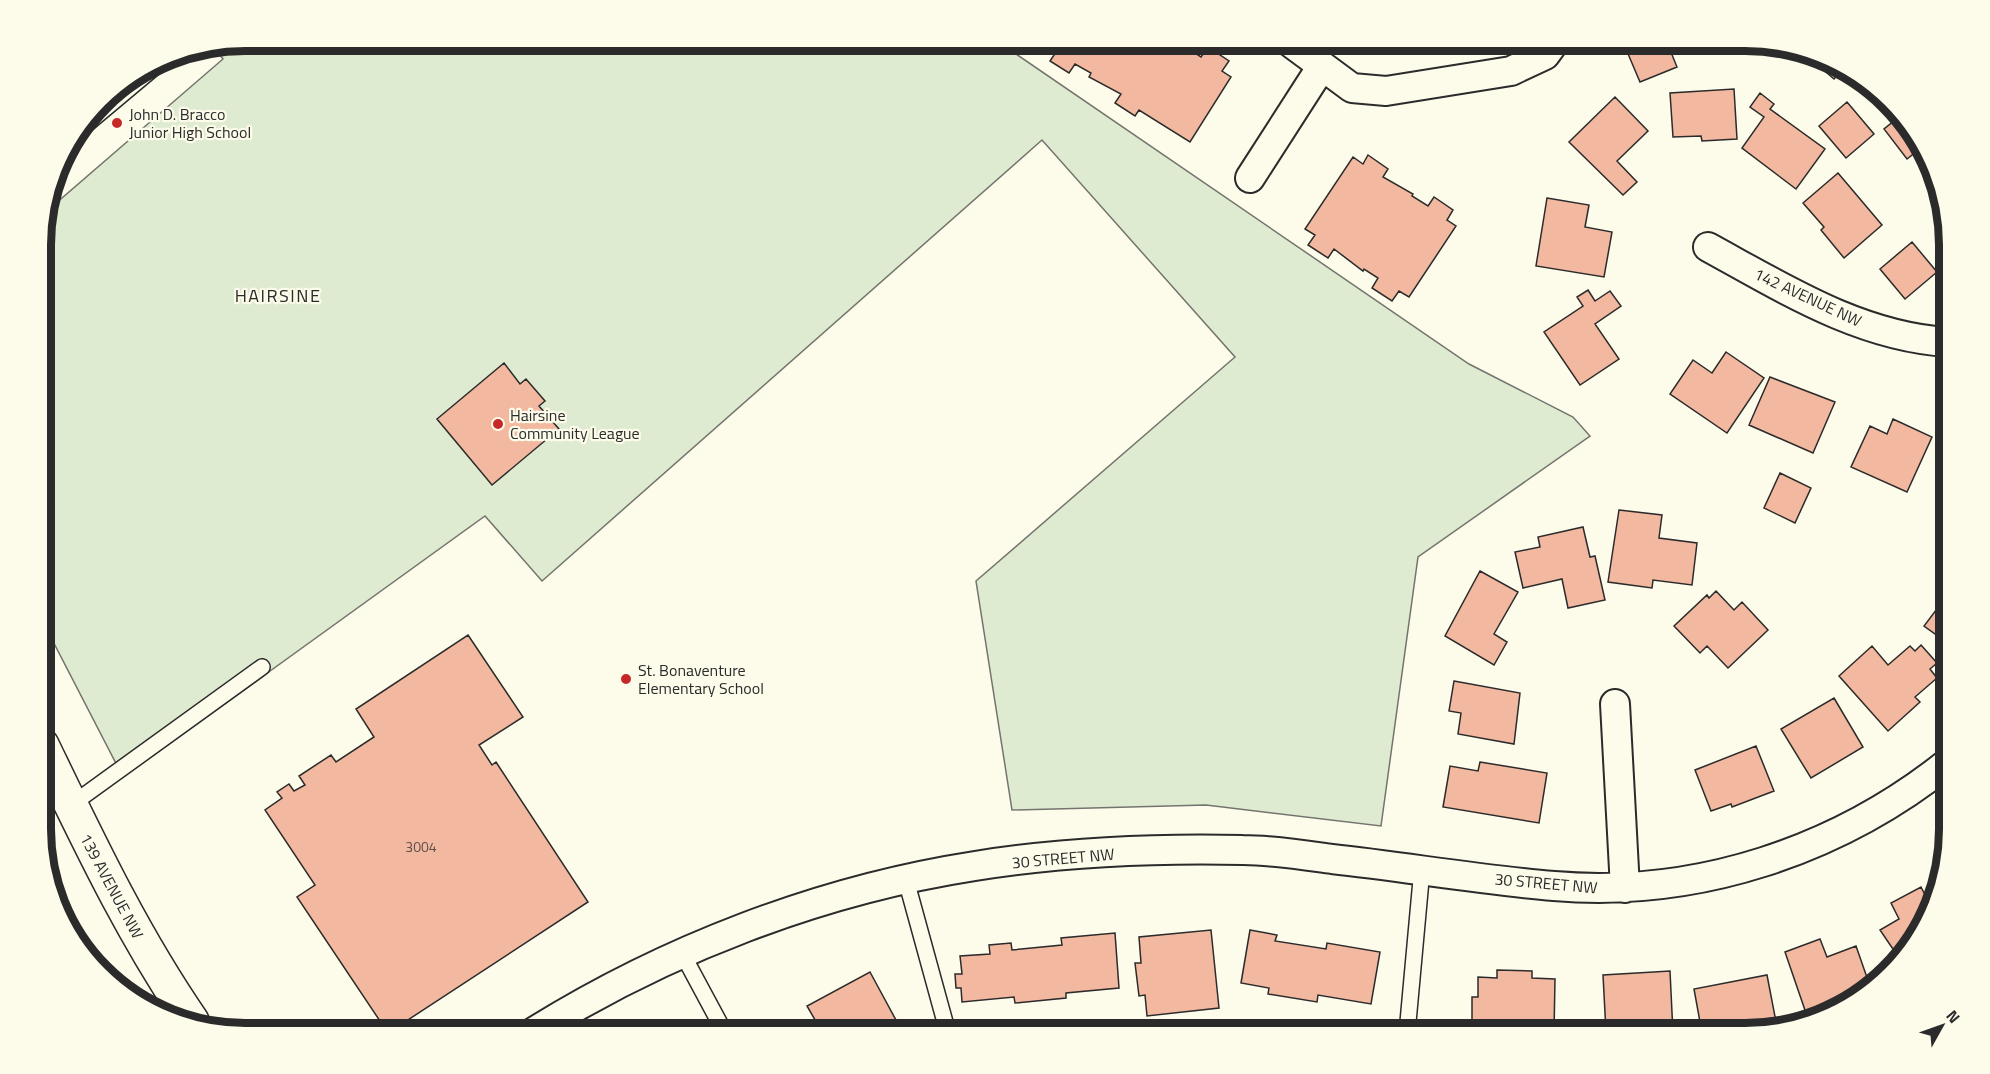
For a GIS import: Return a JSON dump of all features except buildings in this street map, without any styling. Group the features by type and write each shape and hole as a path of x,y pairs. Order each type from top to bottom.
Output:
{"street":[{"path":"1302,51 1352,88 1386,91 1511,70 1545,55 1548,51"},
{"path":"1250,178 1322,66"},
{"name":"142 AVENUE NW","path":"1708,247 1838,314 1909,337 1939,341"},
{"path":"1615,704 1625,888"},
{"name":"139 AVENUE NW","path":"51,764 135,932 188,1014"},
{"name":"30 STREET NW","path":"550,1023 613,987 682,953 731,933 838,897 906,880 1009,862 1066,856 1247,849 1553,886 1625,888 1675,883 1728,873 1778,858 1872,816 1939,770"}],"lane":[{"path":"71,806 262,667"},
{"path":"1408,1023 1422,869"},
{"path":"906,880 945,1023"},
{"path":"682,953 720,1023"}],"green space":[{"path":"245,51 1012,51 1469,364 1573,417 1590,436 1418,557 1381,826 1206,805 1012,810 976,581 1235,357 1042,140 542,581 485,516 123,777 51,637 51,233 56,203 223,59 219,53"}],"place":[{"name":"John D. Bracco Junior High School","path":"117,123"},
{"name":"Hairsine Community League","path":"498,424"},
{"name":"St. Bonaventure Elementary School","path":"626,679"}],"district":[{"name":"HAIRSINE","path":"278,296"}]}
